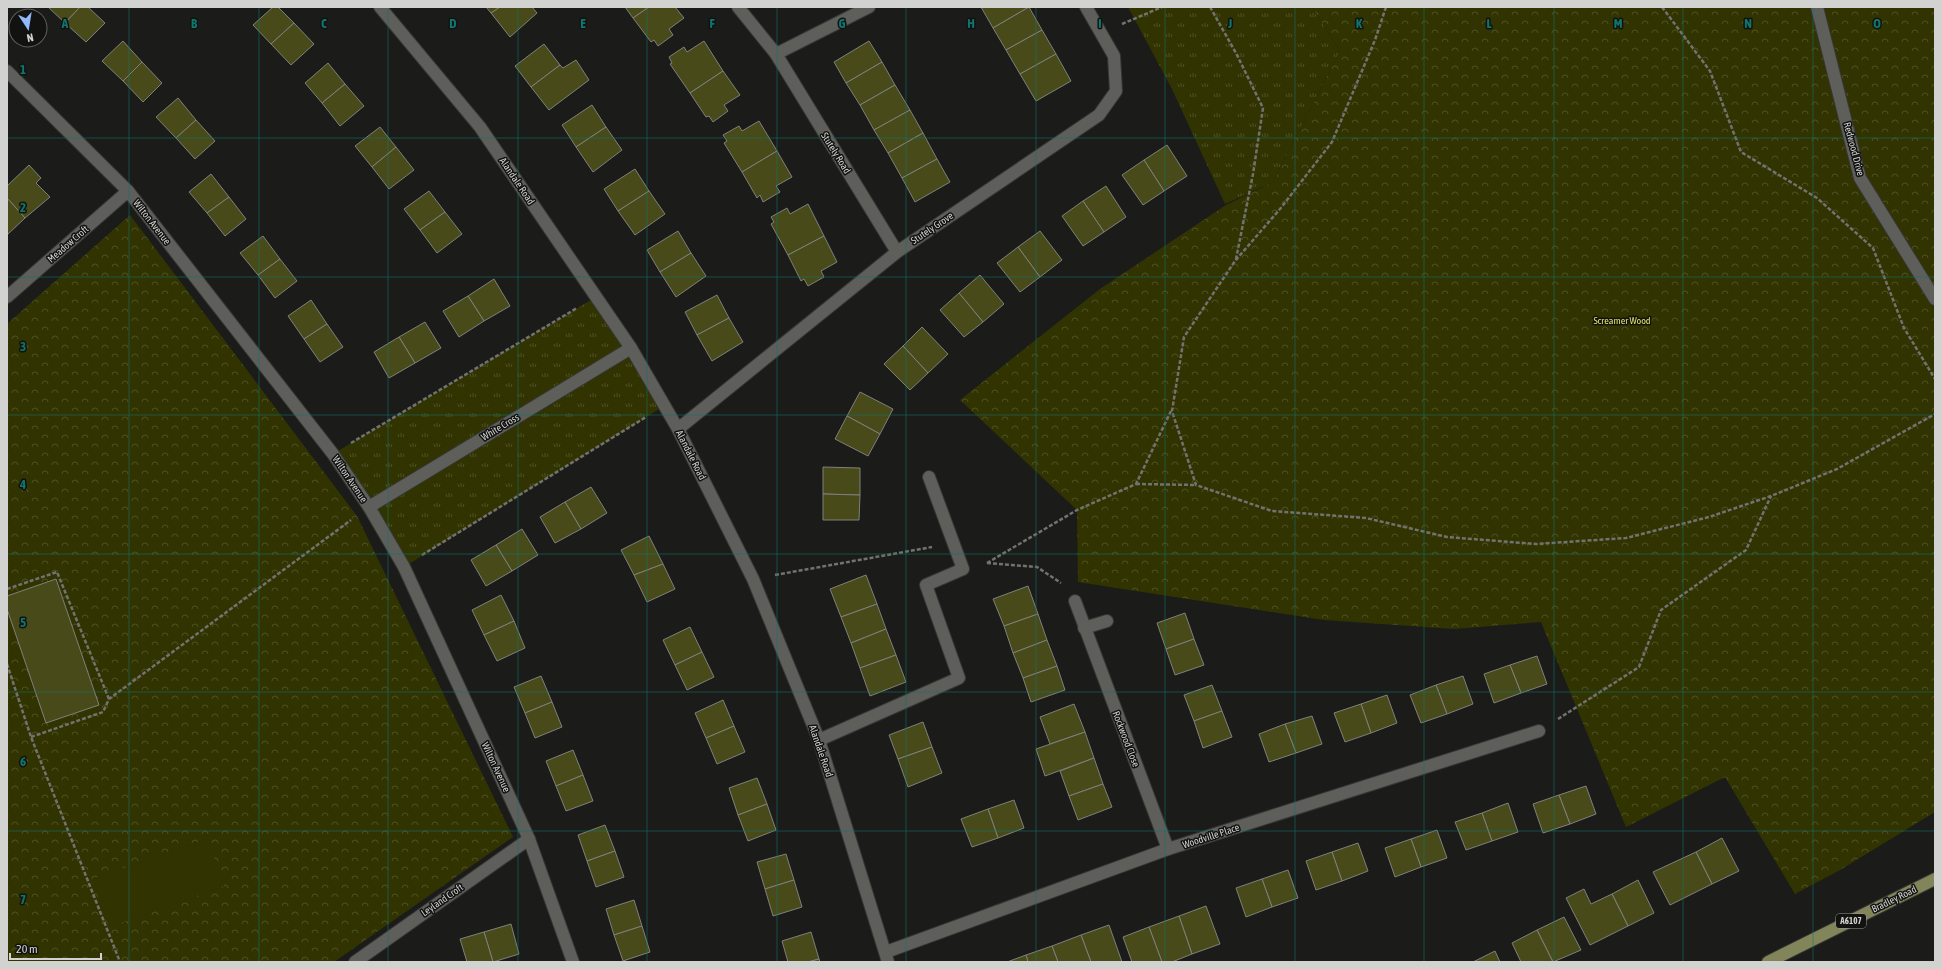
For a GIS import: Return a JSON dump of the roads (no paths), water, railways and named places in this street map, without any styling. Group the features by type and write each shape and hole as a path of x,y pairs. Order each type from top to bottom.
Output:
{"main road":[{"name":"Bradley Road","path":"1768,962 1935,879"}],"street":[{"name":"Alandale Road","path":"380,7 480,127 631,348 678,429 753,579 819,740 887,957"},
{"path":"738,7 776,54 869,7"},
{"name":"Stutely Grove","path":"678,429 897,252 1100,115 1116,91 1114,56 1086,7"},
{"name":"Redwood Drive","path":"1817,7 1860,178 1935,299"},
{"name":"Stutely Road","path":"776,54 897,252"},
{"name":"Wilton Avenue","path":"7,71 128,191 333,454 369,507 404,567 529,840 573,962"},
{"name":"Meadow Croft","path":"7,297 128,191"},
{"name":"White Cross","path":"369,507 631,348"},
{"path":"819,740 959,678 926,585 964,568 929,477"},
{"name":"Rockwood Close","path":"1075,601 1168,849"},
{"path":"1084,628 1107,621"},
{"name":"Woodville Place","path":"887,957 1168,849 1539,731"},
{"name":"Leyland Croft","path":"355,962 529,840"}],"park label":[{"name":"Screamer Wood","path":"1622,320"}]}
